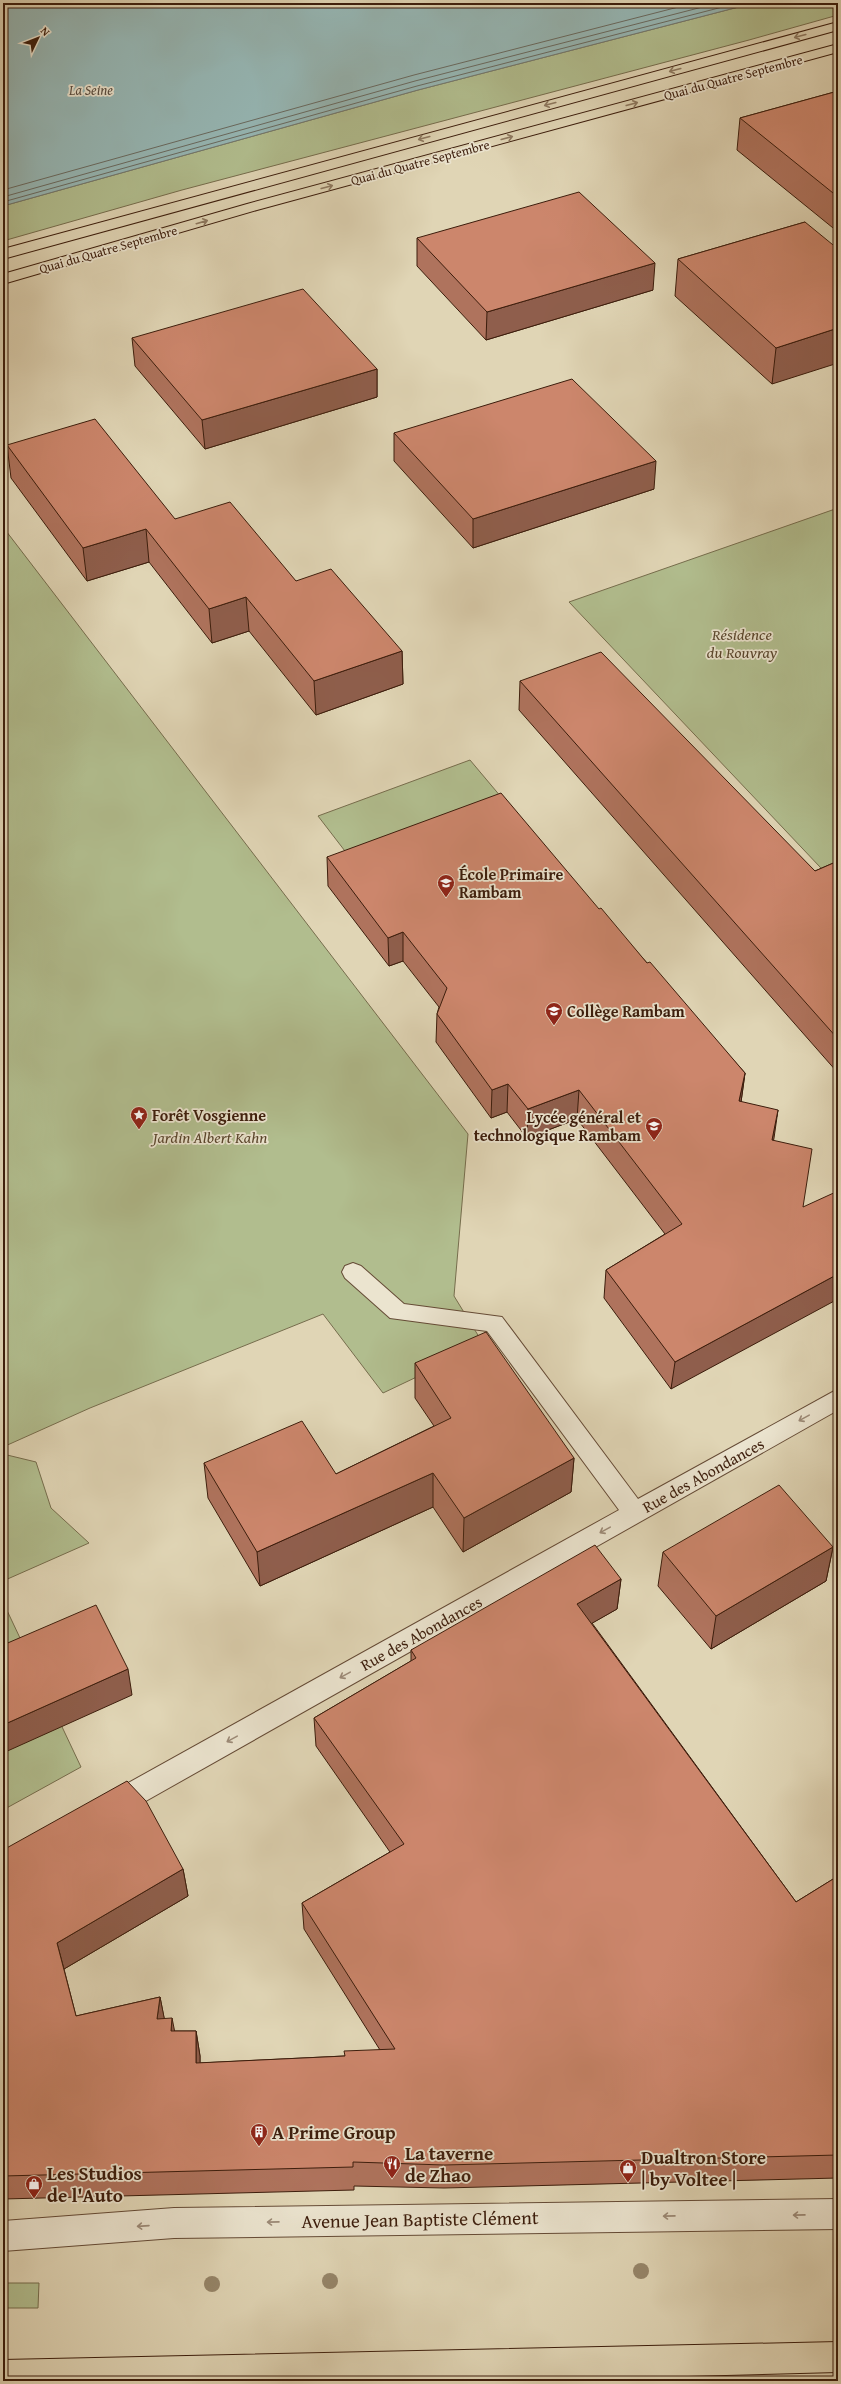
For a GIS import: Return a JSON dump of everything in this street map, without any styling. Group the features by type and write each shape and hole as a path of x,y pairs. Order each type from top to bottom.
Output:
{"main road":[{"name":"Quai du Quatre Septembre","path":"3,254 838,26"},
{"name":"Quai du Quatre Septembre","path":"3,278 252,207 838,48"},
{"path":"3,2375 490,2366 838,2357"}],"street":[{"path":"353,1272 398,1312 494,1323 635,1513"},
{"name":"Rue des Abondances","path":"93,1816 838,1399"},
{"name":"Avenue Jean Baptiste Clément","path":"3,2236 174,2223 838,2214"}],"green space":[{"path":"754,3 838,3 838,15 749,40 182,190 3,241 3,206 418,90"},
{"name":"Résidence du Rouvray","path":"838,508 838,886 569,602"},
{"name":"Jardin Albert Kahn","path":"3,527 468,1134 454,1296 484,1345 383,1393 323,1314 90,1408 3,1447"},
{"path":"470,760 512,810 358,868 318,816"},
{"path":"3,1454 36,1462 51,1508 89,1543 3,1581"},
{"path":"3,1602 81,1767 3,1810"},
{"path":"3,2283 39,2283 38,2308 3,2308"}],"water":[{"name":"La Seine","path":"3,3 754,3 418,90 3,206"}],"building":[{"path":"838,91 838,197 740,118"},
{"path":"579,192 655,263 487,312 417,238"},
{"path":"805,222 838,249 838,328 776,348 678,259"},
{"path":"303,289 377,369 202,420 132,338"},
{"path":"572,379 656,461 473,519 394,433"},
{"path":"95,419 175,519 230,502 296,581 331,569 402,651 314,681 246,597 209,609 146,529 83,548 7,445"},
{"path":"601,652 815,871 838,861 838,1039 520,681"},
{"path":"501,793 599,909 601,908 647,963 650,962 745,1073 739,1101 778,1110 772,1140 812,1149 803,1207 838,1191 838,1274 675,1362 606,1270 682,1224 579,1090 528,1109 508,1084 492,1090 437,1014 447,988 403,932 388,938 327,857"},
{"path":"486,1332 574,1458 464,1518 433,1473 257,1552 204,1463 302,1421 336,1474 451,1418 415,1363"},
{"path":"779,1485 833,1547 716,1616 663,1552"},
{"path":"595,1545 621,1579 577,1604 796,1902 838,1876 838,2155 444,2165 353,2162 353,2167 3,2176 3,1850 127,1781 146,1801 183,1869 57,1943 76,2016 160,1997 157,2019 172,2018 171,2031 196,2031 196,2063 345,2056 344,2051 395,2049 302,1903 404,1844 314,1718 416,1658 411,1650"},
{"path":"96,1605 128,1669 3,1725 3,1645"}],"place":[{"name":"École Primaire Rambam","path":"446,898"},
{"name":"Collège Rambam","path":"554,1026"},
{"name":"Forêt Vosgienne","path":"139,1130"},
{"name":"Lycée général et technologique Rambam","path":"654,1141"},
{"name":"A Prime Group","path":"259,2147"},
{"name":"La taverne de Zhao","path":"392,2179"},
{"name":"Dualtron Store | by Voltee |","path":"628,2183"},
{"name":"Les Studios de l'Auto","path":"34,2199"}]}
